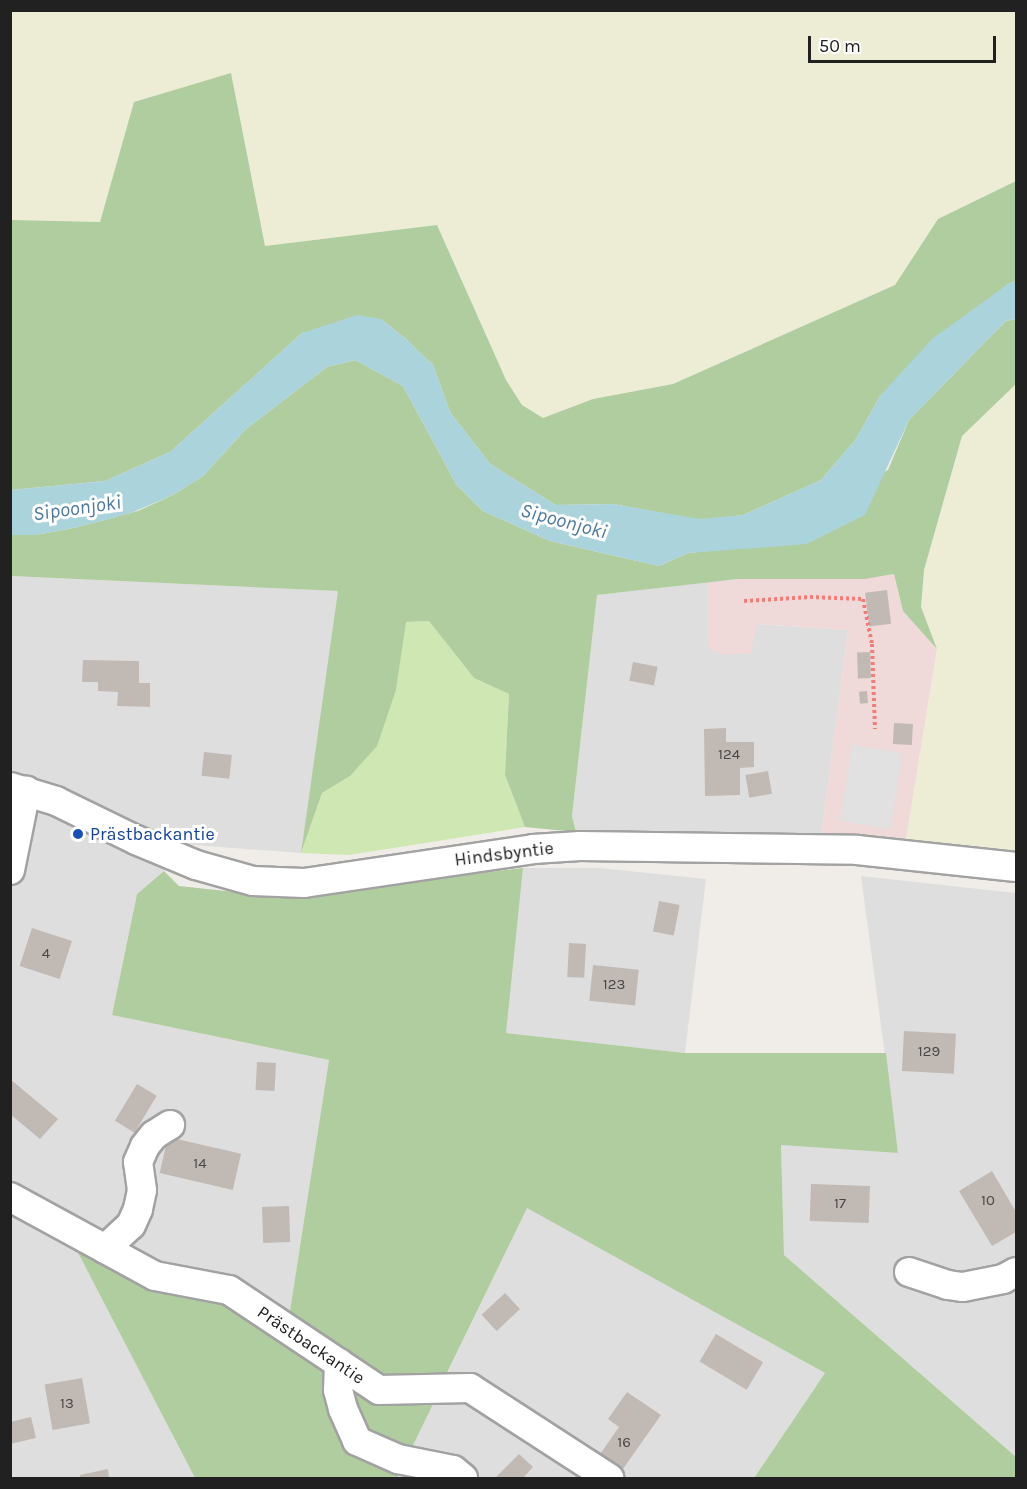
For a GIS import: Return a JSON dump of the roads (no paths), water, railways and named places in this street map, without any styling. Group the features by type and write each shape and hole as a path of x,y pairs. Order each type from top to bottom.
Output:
{"street":[{"name":"Hindsbyntie","path":"18,789 56,801 136,840 196,865 253,880 304,883 533,849 572,846 857,850 1017,867"},
{"path":"10,870 18,789"},
{"path":"105,1249 131,1225 138,1209 142,1190 138,1162 145,1146 154,1135 170,1125"},
{"name":"Prästbackantie","path":"10,1197 155,1276 229,1290 379,1390 470,1388 609,1479"},
{"path":"909,1272 948,1285 963,1287 1003,1279 1017,1272"},
{"path":"339,1363 338,1390 343,1409 357,1441 398,1459 453,1470 463,1479"}],"water":[{"name":"Sipoonjoki","path":"1016,281 1016,319 1006,321 909,420 865,515 807,544 688,553 659,566 550,541 483,511 456,484 403,386 355,360 327,367 246,429 203,476 173,495 131,513 78,527 36,535 11,535 11,490 105,481 170,452 302,333 357,315 381,319 406,339 433,365 450,412 490,464 556,505 613,504 700,519 743,515 821,480 856,439 880,396 932,339 1008,284"}],"place":[{"name":"Prästbackantie","path":"78,834"}]}
